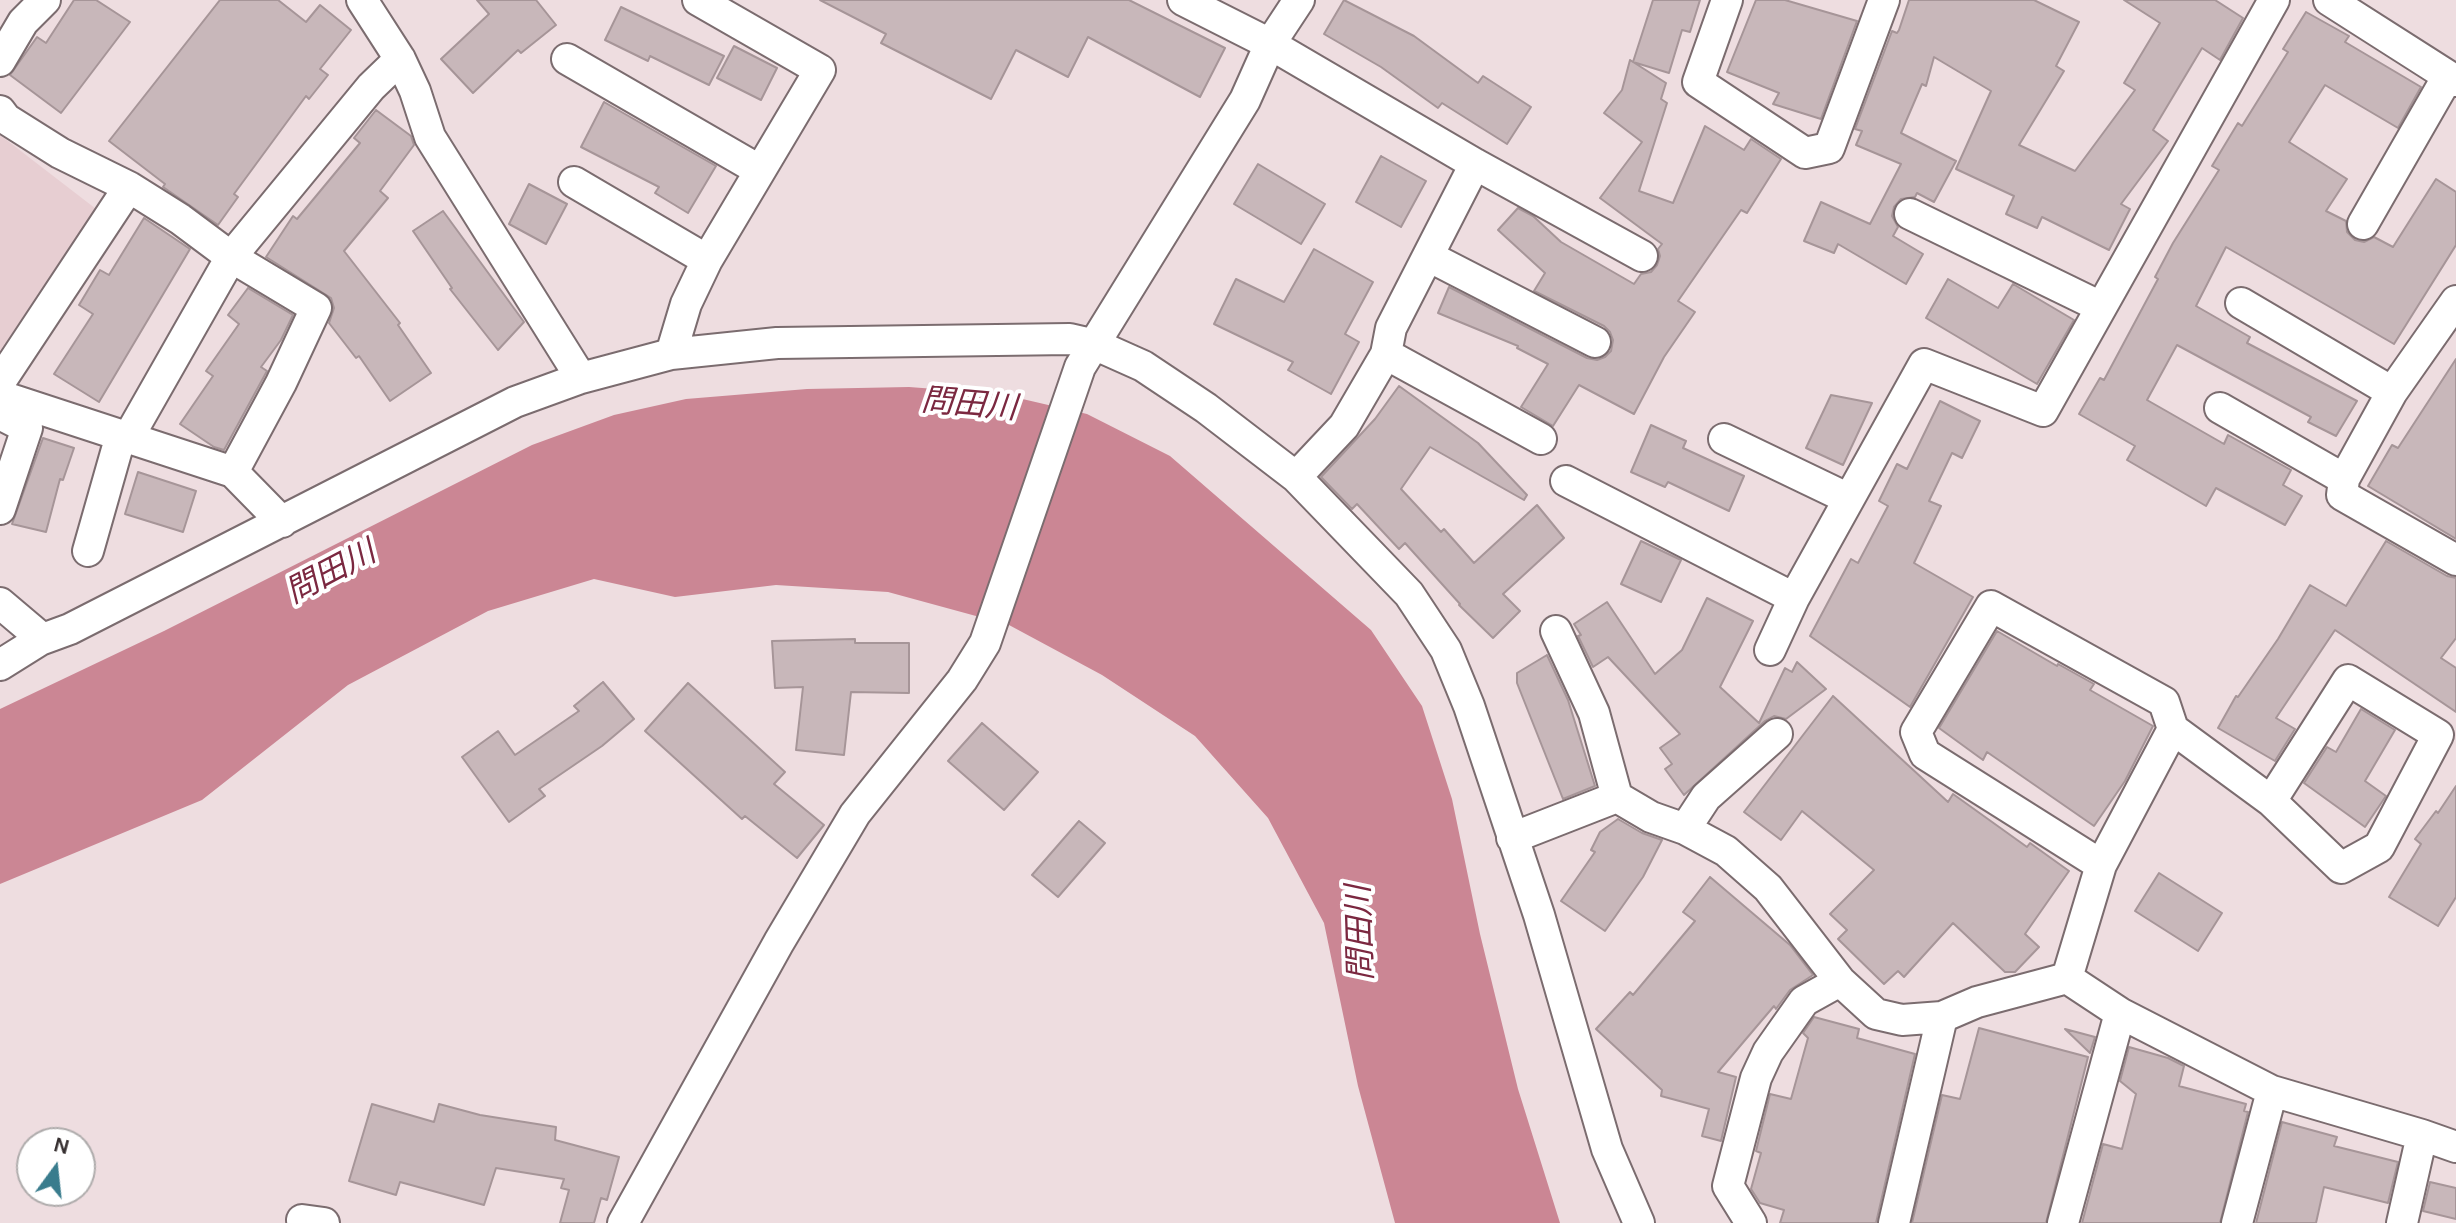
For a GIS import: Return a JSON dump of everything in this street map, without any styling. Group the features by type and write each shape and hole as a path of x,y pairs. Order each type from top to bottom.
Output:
{"street":[{"path":"0,61 23,22 45,0"},
{"path":"362,0 400,59 415,91 430,137 581,378"},
{"path":"671,354 686,304 707,260 820,70 698,0"},
{"path":"1183,0 1270,44 1475,164 1642,256"},
{"path":"623,1223 779,942 855,814 962,680 985,643 1088,356 1245,100 1270,44 1299,0"},
{"path":"1727,0 1698,82 1805,153 1829,148 1884,0"},
{"path":"1770,650 1794,598 1924,364 2043,411 2274,0"},
{"path":"2346,4 2452,78 2363,224"},
{"path":"88,551 124,436 231,257 371,87 400,59"},
{"path":"567,59 759,170"},
{"path":"0,111 6,119 60,153 129,187 180,219 231,257 316,308 281,383 233,472"},
{"path":"1296,477 1344,426 1386,354 1391,328 1475,164"},
{"path":"574,182 707,260"},
{"path":"3,398 129,187"},
{"path":"1910,214 2101,307"},
{"path":"1428,256 1595,342"},
{"path":"2456,301 2392,392 2344,479 2342,495 2456,560"},
{"path":"2241,303 2392,392"},
{"path":"0,665 40,640 70,629 515,402 581,378 671,354 777,343 1070,339 1088,356 1143,366 1206,408 1296,477 1409,594 1446,650 1469,706 1539,915 1607,1149 1639,1223"},
{"path":"1386,354 1541,439"},
{"path":"3,398 233,472 282,522"},
{"path":"0,509 27,428 3,398"},
{"path":"2220,408 2344,479"},
{"path":"1724,439 1849,499"},
{"path":"1566,481 1794,598"},
{"path":"0,603 40,640"},
{"path":"2101,865 1925,754 1916,732 1991,606 2164,702 2173,729 2271,801 2341,868 2379,847 2438,735 2348,680 2271,801"},
{"path":"1556,631 1594,713 1617,797 1651,817 1685,829 1726,851 1768,888 1840,981 1876,1014 1902,1020 1942,1017 1977,1002 2067,978 2120,1013 2272,1091 2456,1147"},
{"path":"2067,978 2101,865 2173,729"},
{"path":"1685,829 1706,797 1777,734"},
{"path":"1512,838 1617,797"},
{"path":"1751,1223 1728,1186 1756,1078 1768,1052 1804,1001 1840,981"},
{"path":"2063,1223 2120,1013"},
{"path":"1894,1223 1942,1017"},
{"path":"2237,1223 2272,1091"},
{"path":"2402,1223 2422,1135"}],"shaded area":[{"path":"0,135 100,212 0,367"}],"water":[{"name":"問田川","path":"909,387 1001,394 1087,414 1170,456 1371,630 1422,706 1452,799 1480,934 1518,1089 1560,1223 1395,1223 1358,1086 1324,923 1268,818 1195,736 1102,675 1009,625 888,592 776,585 675,597 594,579 488,611 348,685 202,800 0,884 0,709 164,631 532,445 614,415 686,399 807,389"}],"building":[{"path":"74,0 96,0 130,22 61,113 10,75 37,37 46,43"},
{"path":"220,0 278,0 306,22 320,5 351,30 320,69 328,75 309,99 306,96 234,194 238,197 218,225 163,187 165,184 109,141"},
{"path":"477,0 536,0 556,25 521,53 518,50 473,93 441,59 489,14"},
{"path":"820,0 1129,0 1225,48 1200,97 1088,37 1068,77 1016,50 991,99 881,43 886,34"},
{"path":"1344,0 1414,36 1478,83 1483,76 1531,107 1507,144 1442,103 1438,108 1381,67 1324,34"},
{"path":"1653,0 1700,0 1690,32 1682,30 1669,73 1633,62"},
{"path":"1756,0 1785,0 1857,21 1821,119 1773,104 1779,93 1727,72"},
{"path":"1909,0 2034,0 2079,22 2056,66 2064,71 2019,145 2075,171 2135,90 2124,83 2160,23 2124,0 2215,0 2243,18 2220,60 2202,48 2153,130 2168,141 2121,204 2130,209 2109,250 2042,217 2037,228 2006,214 2014,196 1956,169 1991,91 1934,57 1926,86 1922,84 1901,133 1956,161 1934,202 1917,193 1915,197 1901,199 1894,207 1892,216 1898,227 1893,236 1923,254 1906,284 1838,244 1834,253 1804,241 1821,202 1870,224 1901,164 1856,145 1862,131 1855,129 1892,31 1897,33 1899,30"},
{"path":"621,7 724,56 709,85 650,56 648,61 605,40"},
{"path":"2306,12 2349,36 2345,42 2421,87 2398,128 2325,85 2289,142 2347,179 2326,211 2346,221 2347,232 2355,240 2364,242 2374,237 2393,247 2436,179 2456,192 2456,245 2394,344 2226,247 2196,306 2250,337 2247,343 2357,401 2336,436 2308,422 2311,417 2177,345 2147,400 2224,444 2228,435 2291,470 2283,485 2302,496 2285,525 2216,488 2206,506 2127,460 2135,446 2079,414 2100,378 2104,380 2158,279 2155,277 2173,243 2219,170 2212,166 2238,123 2242,126 2288,52 2283,49"},
{"path":"734,46 777,68 761,100 717,78"},
{"path":"1630,60 1666,83 1661,99 1667,103 1639,191 1673,203 1705,126 1744,150 1751,139 1781,159 1747,213 1741,210 1678,301 1695,312 1664,357 1634,414 1579,385 1553,426 1521,407 1548,364 1518,346 1438,313 1449,287 1587,358 1597,360 1611,351 1613,340 1604,326 1534,291 1545,273 1498,230 1518,208 1533,216 1561,242 1634,284 1641,274 1651,272 1657,265 1660,256 1658,249 1662,244 1600,198 1642,142 1604,113 1622,90"},
{"path":"604,102 716,166 688,213 655,193 659,187 581,147"},
{"path":"376,110 411,136 414,145 380,191 388,198 344,251 400,323 398,325 431,373 390,401 359,356 356,358 329,323 334,308 331,298 266,257 293,216 297,219 360,143 354,138"},
{"path":"1381,156 1426,181 1401,227 1356,202"},
{"path":"1258,164 1325,204 1301,244 1234,204"},
{"path":"529,184 567,204 546,244 509,224"},
{"path":"443,211 524,322 498,350 450,289 413,231"},
{"path":"144,218 190,249 99,402 54,374 93,314 79,305 100,270 109,275"},
{"path":"1314,249 1373,282 1345,334 1359,342 1331,394 1288,370 1293,362 1214,324 1236,279 1284,302"},
{"path":"1948,279 1998,308 2013,284 2074,320 2037,384 1926,318"},
{"path":"248,288 293,315 281,340 261,367 267,371 224,450 214,447 180,424 213,376 206,371 239,324 228,315"},
{"path":"2456,359 2456,539 2368,486 2392,445 2398,448"},
{"path":"1399,386 1478,443 1527,495 1524,500 1430,447 1401,489 1441,532 1444,529 1474,563 1537,505 1564,538 1503,594 1520,611 1493,638 1459,605 1405,543 1399,549 1357,504 1352,509 1321,477 1375,419"},
{"path":"1831,395 1872,403 1843,465 1806,448"},
{"path":"1940,401 1980,421 1962,458 1952,453 1929,501 1941,506 1914,563 1973,597 1910,707 1810,636 1851,559 1858,563 1888,506 1879,501 1897,464 1907,469"},
{"path":"1651,425 1686,441 1683,448 1744,476 1729,511 1668,482 1665,487 1631,472"},
{"path":"43,438 74,448 63,480 60,479 46,532 12,524"},
{"path":"138,472 196,491 183,532 125,514"},
{"path":"1641,541 1681,560 1661,602 1621,584"},
{"path":"2386,541 2447,576 2456,578 2456,638 2441,658 2456,668 2456,712 2335,630 2276,718 2295,729 2275,761 2218,728 2310,585 2346,606"},
{"path":"1707,598 1753,621 1720,687 1759,723 1785,668 1792,672 1797,662 1826,689 1786,719 1774,716 1765,721 1684,795 1665,769 1672,764 1660,748 1680,734 1608,657 1593,667 1574,624 1607,602 1655,674 1682,650"},
{"path":"1997,631 2094,684 2090,690 2153,726 2125,781 2094,826 1987,752 1983,760 1939,728"},
{"path":"855,639 855,643 909,643 909,693 851,692 844,755 796,750 803,687 775,688 772,641"},
{"path":"1547,655 1568,700 1595,786 1563,799 1517,683 1517,673"},
{"path":"603,682 634,719 602,746 539,789 545,796 509,822 462,757 498,731 515,755 579,711 574,706"},
{"path":"688,683 785,772 774,784 824,825 797,858 745,816 742,819 645,731"},
{"path":"1833,696 1948,802 1953,794 2027,847 2030,843 2069,871 2025,934 2039,947 2015,972 2005,972 1953,923 1904,977 1898,971 1884,984 1838,939 1847,930 1830,914 1874,870 1802,811 1781,840 1744,812"},
{"path":"2361,709 2395,730 2365,781 2386,796 2365,827 2304,783 2327,747 2336,752"},
{"path":"982,723 1038,772 1004,810 948,761"},
{"path":"2456,786 2456,897 2438,926 2389,897 2421,844 2415,839"},
{"path":"1618,819 1662,840 1643,877 1605,931 1561,901 1595,852 1591,850 1600,832"},
{"path":"1079,821 1105,843 1058,897 1032,875"},
{"path":"2159,873 2222,913 2198,951 2135,911"},
{"path":"1710,877 1790,945 1813,975 1790,990 1776,1009 1774,1006 1718,1072 1736,1077 1721,1141 1702,1136 1709,1109 1661,1096 1662,1090 1596,1029 1630,992 1633,995 1695,921 1683,912"},
{"path":"1814,1017 1859,1029 1857,1038 1915,1054 1876,1223 1780,1223 1784,1210 1760,1203 1751,1189 1761,1153 1756,1151 1770,1094 1791,1099 1808,1038 1803,1033"},
{"path":"1979,1028 2088,1057 2046,1223 1912,1223 1942,1095 1960,1099"},
{"path":"2065,1029 2095,1037 2090,1053"},
{"path":"2129,1047 2184,1066 2179,1086 2246,1104 2244,1111 2248,1112 2220,1223 2082,1223 2103,1144 2122,1149 2136,1094 2120,1081"},
{"path":"372,1104 434,1122 439,1104 480,1115 556,1127 555,1140 619,1157 607,1200 601,1198 594,1223 560,1223 569,1190 561,1188 564,1179 496,1168 484,1205 400,1182 396,1195 349,1181"},
{"path":"2282,1122 2337,1137 2334,1146 2398,1162 2388,1203 2324,1187 2316,1223 2256,1223"},
{"path":"2430,1182 2456,1188 2456,1219 2423,1211"}]}
